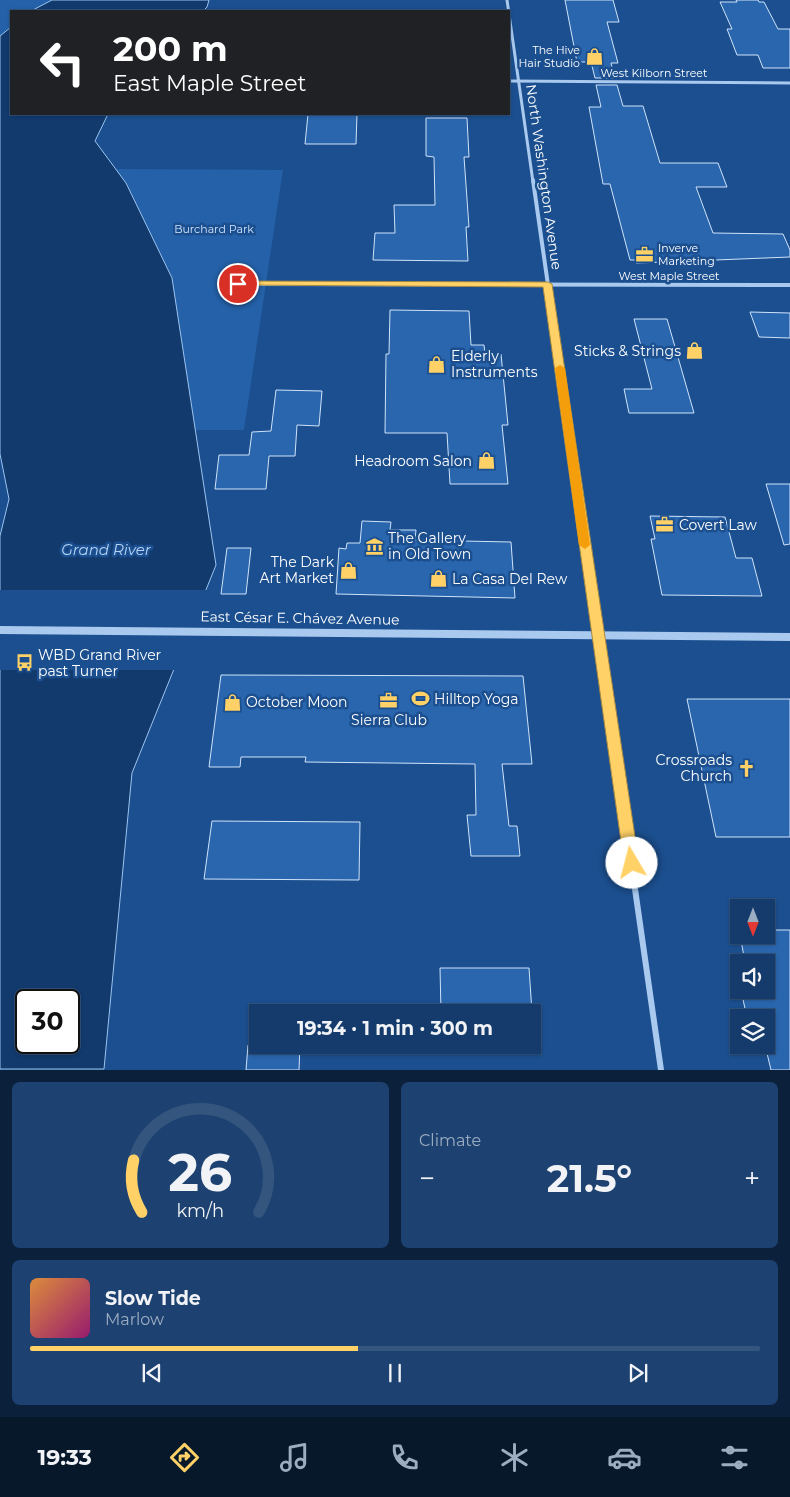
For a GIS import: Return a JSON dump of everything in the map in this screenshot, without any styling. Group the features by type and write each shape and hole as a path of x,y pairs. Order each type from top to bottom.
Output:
{"street":[{"name":"North Washington Avenue","path":"510,22 577,499 599,636 661,1070"},
{"name":"West Kilborn Street","path":"510,82 790,83"},
{"name":"West Maple Street","path":"220,284 790,285"},
{"name":"East César E. Chávez Avenue","path":"0,630 790,637"}],"green space":[{"path":"0,0 52,0 33,10 10,10 10,28 0,36"},
{"name":"Burchard Park","path":"114,169 283,170 244,430 195,430 172,278"}],"water":[{"path":"52,0 209,0 204,10 33,10"},
{"name":"Grand River","path":"10,28 10,115 108,115 95,141 126,183 172,278 216,565 132,773 104,1069 0,1069 0,536 9,499 0,454 0,36"}],"pier":[{"path":"0,590 209,590 176,670 0,670"}],"building":[{"path":"565,0 613,0 619,22 607,22 618,63 611,63 615,78 595,78 591,62 577,62"},
{"path":"736,0 758,0 759,2 764,2 778,29 790,29 790,68 763,68 758,55 737,55 727,29 732,29 720,2 737,2"},
{"path":"596,85 617,85 623,106 643,106 660,163 718,163 727,187 696,187 713,233 783,234 790,250 790,257 636,263 635,260 630,260 610,184 603,184 589,107 601,107"},
{"path":"308,115 357,115 356,144 305,144"},
{"path":"426,118 467,118 469,157 464,157 469,227 466,227 468,261 373,260 375,233 395,233 394,205 435,205 434,157 426,156"},
{"path":"390,310 469,311 471,345 484,345 485,354 501,354 508,425 502,425 508,484 450,484 447,433 385,433 386,354 389,354"},
{"path":"750,312 790,313 790,338 759,337"},
{"path":"634,319 667,319 694,413 629,413 624,389 652,389"},
{"path":"276,390 322,391 319,426 297,425 295,456 269,456 266,489 215,489 219,455 249,455 252,432 271,431"},
{"path":"766,484 790,484 790,544 784,545"},
{"path":"650,516 725,517 736,558 752,558 762,596 662,595 651,539 655,539"},
{"path":"362,521 391,522 390,530 416,530 415,540 511,542 515,598 336,594 339,548 346,549 347,543 360,543"},
{"path":"227,548 251,548 246,594 221,594"},
{"path":"221,675 523,676 532,764 502,764 509,826 517,826 520,856 471,856 467,815 476,815 475,764 305,762 306,757 241,757 240,767 209,767"},
{"name":"Crossroads Church","path":"687,699 790,699 790,837 716,837"},
{"path":"212,821 360,822 359,880 204,879"},
{"path":"775,930 790,930 790,1070 771,1070 767,1054 775,1054 775,1009 745,1009 743,999 775,999 775,954 744,954 742,944 775,944"},
{"path":"440,968 529,968 531,1004 441,1004"},
{"path":"248,1045 249,1054 300,1054 299,1070 246,1070"}],"slow traffic":[{"path":"560,368 585,545"}],"place":[{"name":"The Hive Hair Studio","path":"594,56"},
{"name":"Inverve Marketing","path":"644,254"},
{"name":"Sticks & Strings","path":"695,351"},
{"name":"Elderly Instruments","path":"437,364"},
{"name":"Headroom Salon","path":"486,461"},
{"name":"Covert Law","path":"665,525"},
{"name":"The Gallery in Old Town","path":"374,546"},
{"name":"The Dark Art Market","path":"348,570"},
{"name":"La Casa Del Rew","path":"438,579"},
{"name":"WBD Grand River past Turner","path":"24,663"},
{"name":"Hilltop Yoga","path":"420,699"},
{"name":"Sierra Club","path":"389,700"},
{"name":"October Moon","path":"232,702"},
{"name":"Crossroads Church","path":"746,768"}],"route":[{"path":"238,284 548,284 632,863"}]}
